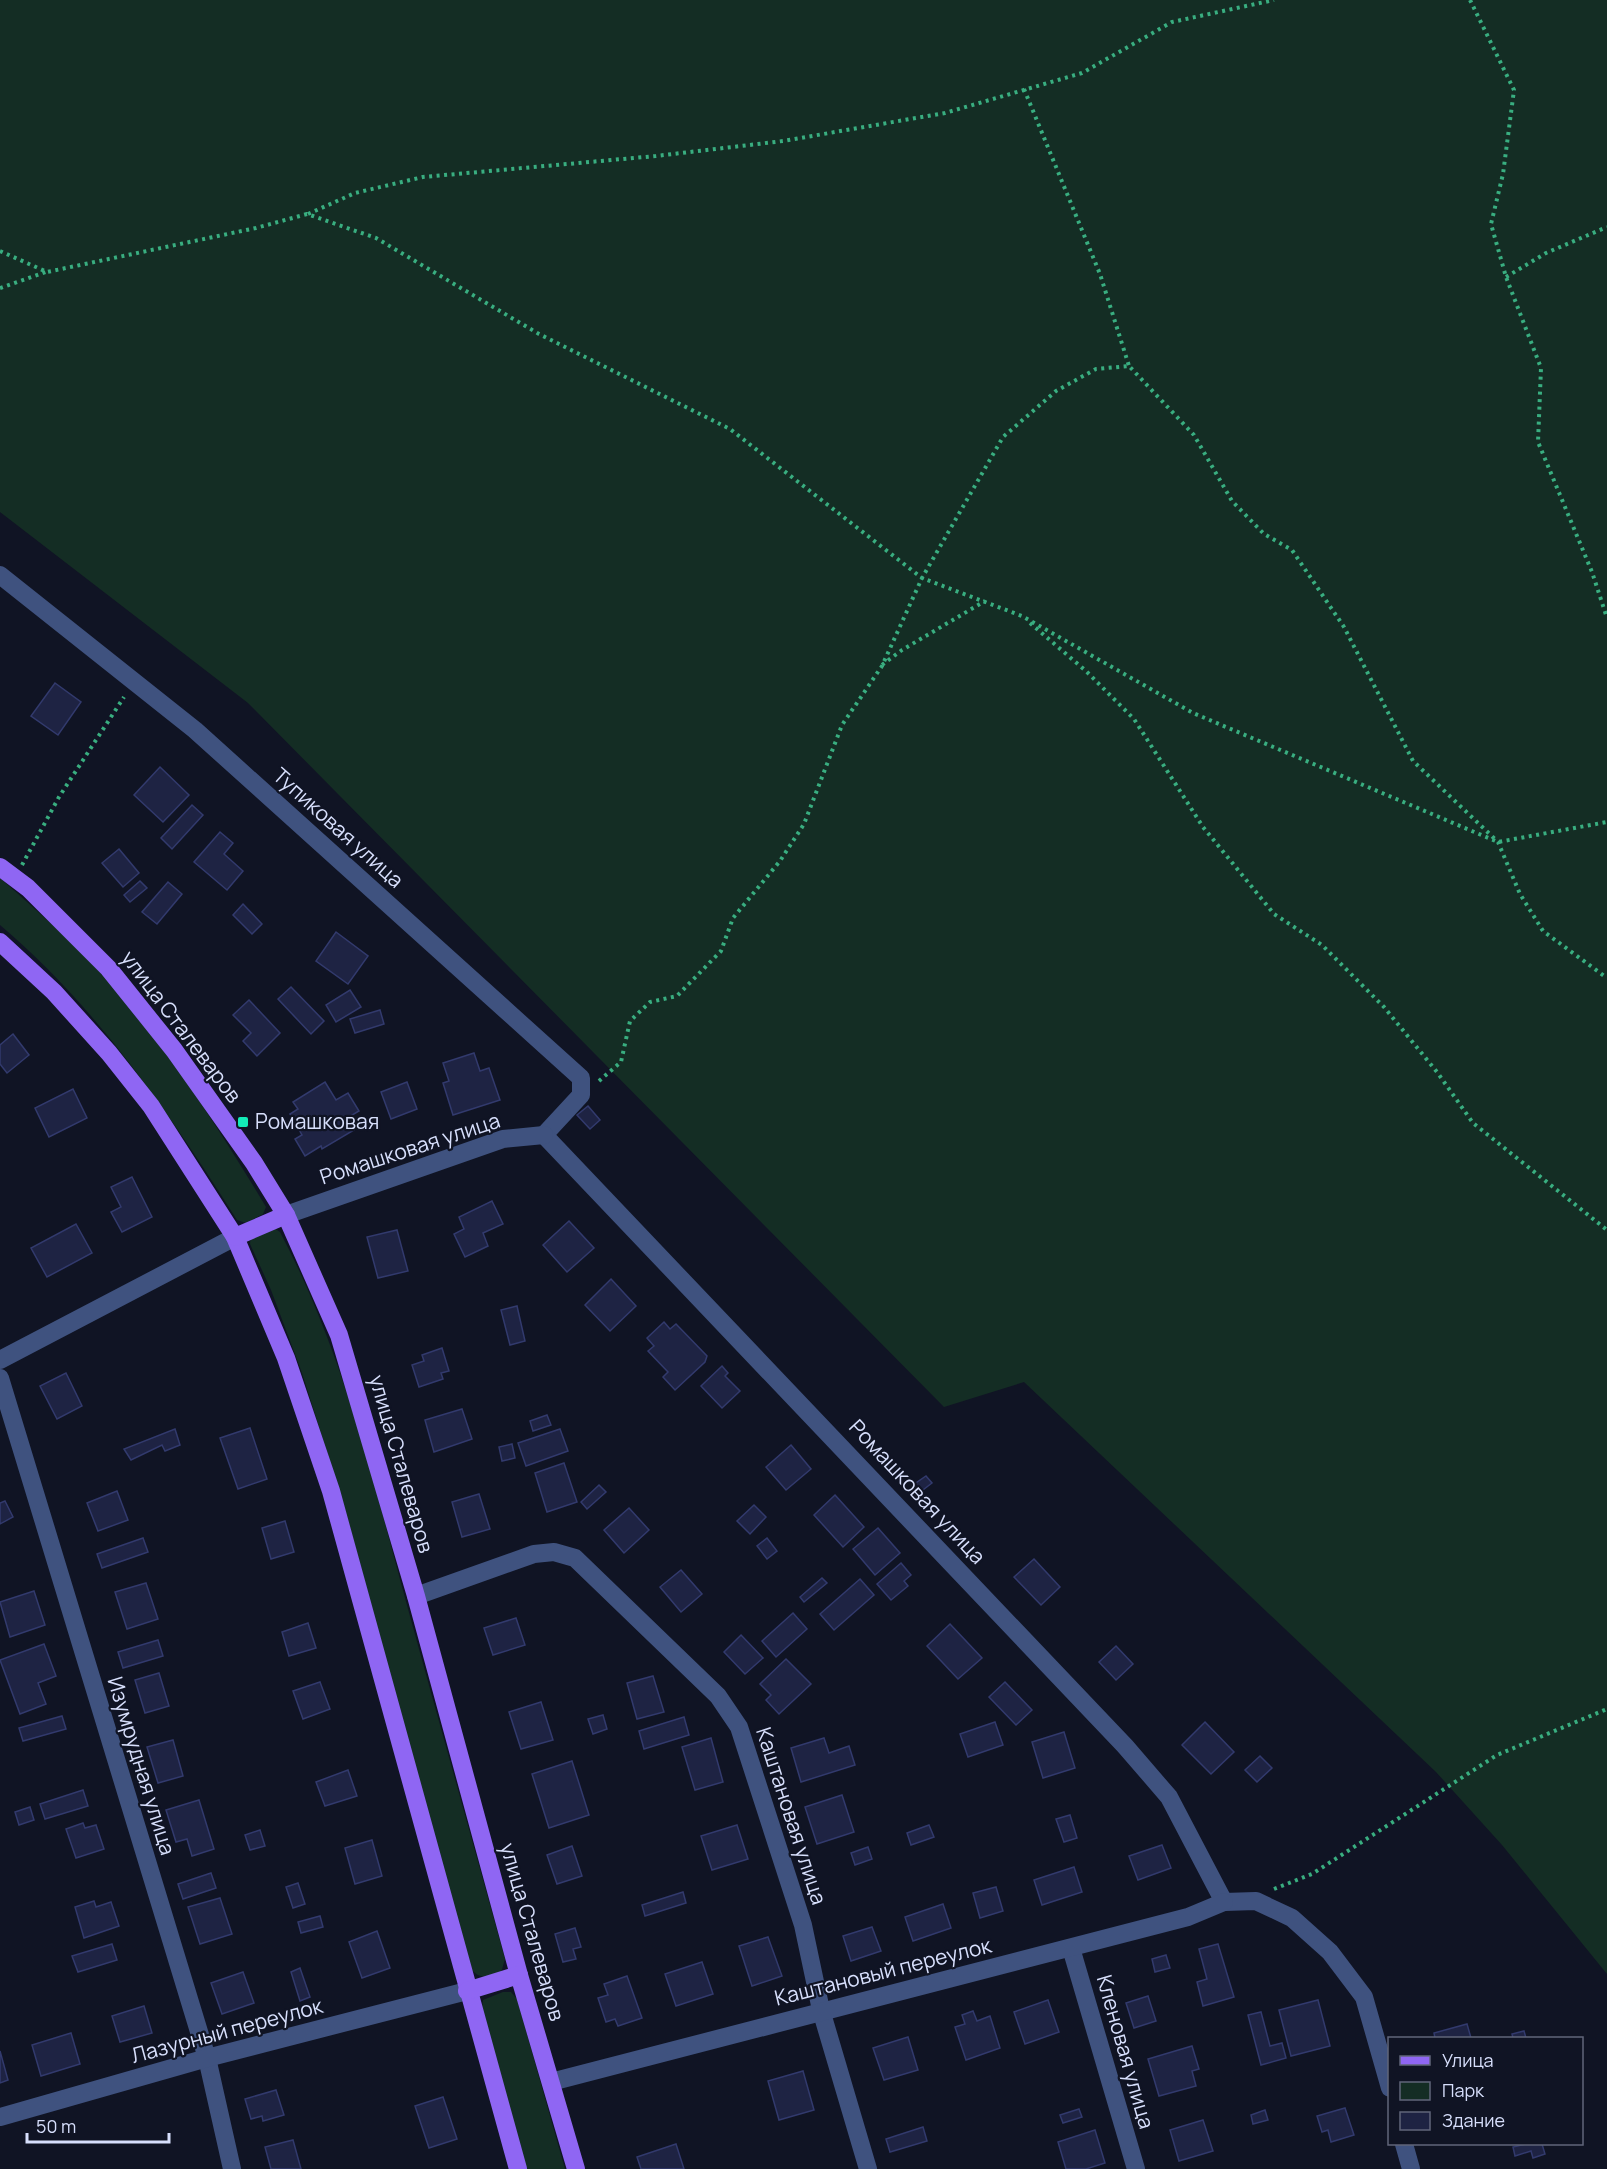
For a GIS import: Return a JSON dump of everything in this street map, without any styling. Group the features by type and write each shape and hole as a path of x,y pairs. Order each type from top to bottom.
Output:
{"main road":[{"name":"улица Сталеваров","path":"0,867 15,878 109,969 174,1050 254,1163 286,1215 339,1335 416,1596 519,1975 576,2169"},
{"path":"0,942 54,992 109,1053 151,1106 235,1237 286,1358 331,1491 467,1991 518,2169"},
{"path":"235,1237 286,1215"},
{"path":"467,1991 519,1975"}],"street":[{"name":"Тупиковая улица","path":"0,576 195,730 581,1078 581,1095"},
{"path":"544,1135 581,1095"},
{"name":"Ромашковая улица","path":"286,1215 503,1140 544,1135 816,1418 1132,1755 1169,1797 1224,1902"},
{"path":"0,1360 235,1237"},
{"name":"Изумрудная улица","path":"0,1378 207,2058 232,2169"},
{"name":"Каштановая улица","path":"416,1596 534,1554 554,1552 575,1558 718,1696 739,1727 753,1764 803,1925 821,2010 868,2169"},
{"path":"1224,1902 1256,1900 1292,1918 1330,1952 1364,1998 1388,2084"},
{"name":"Каштановый переулок","path":"551,2082 821,2010 1188,1917 1224,1902"},
{"name":"Кленовая улица","path":"1071,1948 1136,2169"},
{"name":"Лазурный переулок","path":"0,2117 207,2058 467,1991"},
{"path":"1404,2145 1411,2169"}],"path":[{"path":"0,288 47,272 256,228 307,214 355,193 423,177 656,156 783,141 945,112 1082,73 1172,22 1274,0"},
{"path":"1470,0 1514,90 1503,174 1491,224 1506,277 1541,368 1538,442 1592,572 1607,618"},
{"path":"1024,89 1100,274 1128,366 1194,435 1232,501 1264,534 1292,550 1344,627 1413,762 1498,842 1520,894 1543,931 1607,978"},
{"path":"307,214 376,238 539,334 730,429 922,578 1022,616 1193,713 1498,842 1607,822"},
{"path":"1506,277 1546,253 1607,227"},
{"path":"0,250 47,272"},
{"path":"581,1095 621,1062 630,1021 650,1002 677,996 721,951 733,918 780,861 804,824 842,726 882,666 922,578 1003,437 1056,391 1096,369 1128,366"},
{"path":"882,666 902,650 985,601"},
{"path":"1022,616 1086,671 1134,719 1203,827 1274,914 1323,945 1384,1007 1437,1072 1473,1123 1607,1230"},
{"path":"15,878 59,797 134,681"},
{"path":"1256,1900 1264,1893 1312,1874 1497,1755 1607,1709"}],"green space":[{"path":"0,0 1607,0 1607,1974 1502,1845 1436,1772 1024,1382 944,1407 248,703 0,512"},
{"path":"0,878 80,951 144,1024 199,1100 233,1153 266,1207 263,1214 246,1223 237,1220 158,1101 100,1026 68,990 0,925"},
{"path":"271,1226 280,1232 322,1323 369,1464 505,1959 501,1973 492,1976 477,1974 470,1968 345,1509 302,1373 271,1290 250,1244 251,1234"},
{"path":"503,1992 511,1992 517,1999 565,2169 526,2169 482,2008 483,2000"}],"building":[{"path":"55,683 81,702 58,735 31,716"},
{"path":"160,767 189,795 163,822 134,795"},
{"path":"192,805 203,815 172,849 161,838"},
{"path":"220,832 233,843 224,854 243,871 227,890 194,862"},
{"path":"119,849 139,873 123,887 102,863"},
{"path":"140,881 147,888 130,902 124,895"},
{"path":"168,882 182,894 157,924 142,912"},
{"path":"243,904 262,924 252,934 233,915"},
{"path":"336,932 368,956 348,984 316,961"},
{"path":"291,987 324,1021 311,1034 278,999"},
{"path":"350,990 361,1007 336,1022 326,1005"},
{"path":"249,1000 280,1033 257,1056 243,1041 251,1033 233,1015"},
{"path":"380,1010 384,1024 355,1033 350,1019"},
{"path":"13,1034 29,1055 7,1073 0,1064 0,1045"},
{"path":"474,1053 480,1071 489,1068 500,1100 453,1115 443,1083 449,1081 443,1063"},
{"path":"325,1082 336,1100 348,1093 359,1111 347,1118 354,1130 305,1156 295,1139 302,1135 290,1114 298,1109 293,1102"},
{"path":"407,1082 417,1109 391,1119 381,1092"},
{"path":"73,1089 87,1118 49,1137 35,1108"},
{"path":"588,1106 600,1120 590,1129 577,1115"},
{"path":"132,1177 152,1217 122,1232 111,1212 121,1207 111,1187"},
{"path":"492,1201 503,1224 483,1233 488,1246 465,1257 454,1234 464,1229 459,1217"},
{"path":"569,1221 594,1248 567,1272 543,1245"},
{"path":"76,1224 92,1253 47,1277 31,1248"},
{"path":"397,1230 408,1271 378,1278 367,1237"},
{"path":"611,1279 636,1306 610,1331 585,1305"},
{"path":"517,1306 525,1341 510,1345 501,1310"},
{"path":"664,1322 670,1329 676,1324 707,1356 705,1362 675,1390 663,1377 668,1372 648,1351 654,1346 647,1338"},
{"path":"442,1348 449,1371 441,1373 443,1379 419,1387 412,1365 424,1361 422,1355"},
{"path":"722,1366 728,1373 725,1376 740,1391 722,1408 701,1386"},
{"path":"66,1373 82,1406 57,1419 40,1386"},
{"path":"462,1409 472,1439 434,1452 425,1420"},
{"path":"547,1415 551,1425 533,1431 530,1421"},
{"path":"250,1428 267,1479 238,1489 220,1438"},
{"path":"175,1429 180,1445 165,1451 162,1445 131,1460 124,1449"},
{"path":"560,1429 568,1451 526,1466 518,1443"},
{"path":"512,1444 515,1458 502,1461 499,1447"},
{"path":"791,1445 811,1469 786,1490 766,1467"},
{"path":"564,1463 577,1502 547,1512 535,1473"},
{"path":"926,1476 932,1483 919,1493 913,1485"},
{"path":"599,1485 606,1492 587,1509 581,1502"},
{"path":"117,1491 128,1520 98,1531 87,1503"},
{"path":"479,1494 490,1529 462,1537 452,1502"},
{"path":"835,1495 864,1527 843,1547 814,1515"},
{"path":"5,1501 13,1517 0,1524 0,1503"},
{"path":"754,1505 766,1517 750,1534 737,1521"},
{"path":"629,1508 649,1530 624,1553 604,1530"},
{"path":"285,1521 294,1552 271,1559 262,1528"},
{"path":"878,1528 900,1553 875,1575 853,1549"},
{"path":"143,1538 148,1552 102,1568 97,1554"},
{"path":"767,1538 777,1551 767,1559 757,1546"},
{"path":"1034,1559 1060,1587 1041,1605 1014,1577"},
{"path":"901,1563 911,1575 904,1581 908,1586 891,1600 877,1584"},
{"path":"681,1570 702,1594 681,1612 660,1587"},
{"path":"822,1578 827,1583 804,1602 800,1597"},
{"path":"860,1579 874,1595 834,1630 820,1614"},
{"path":"146,1583 158,1619 127,1629 115,1592"},
{"path":"34,1591 45,1625 10,1637 0,1602"},
{"path":"793,1613 807,1629 776,1657 762,1641"},
{"path":"516,1618 525,1645 493,1655 484,1628"},
{"path":"308,1623 316,1648 289,1656 282,1632"},
{"path":"950,1624 982,1658 958,1679 927,1646"},
{"path":"741,1635 763,1658 745,1674 724,1652"},
{"path":"158,1640 163,1656 123,1668 118,1652"},
{"path":"44,1644 56,1676 38,1683 46,1704 20,1714 0,1660"},
{"path":"1116,1646 1133,1664 1116,1680 1099,1662"},
{"path":"786,1659 811,1684 779,1714 766,1700 771,1695 760,1684"},
{"path":"159,1673 169,1706 145,1713 135,1680"},
{"path":"653,1676 664,1712 637,1719 627,1683"},
{"path":"320,1682 330,1709 303,1719 293,1691"},
{"path":"1005,1682 1032,1710 1016,1725 989,1697"},
{"path":"541,1702 553,1740 521,1749 509,1712"},
{"path":"603,1715 607,1729 593,1734 588,1719"},
{"path":"62,1716 66,1729 23,1741 19,1728"},
{"path":"684,1717 689,1735 644,1749 639,1731"},
{"path":"995,1722 1003,1745 968,1757 960,1734"},
{"path":"1205,1722 1234,1752 1211,1774 1182,1745"},
{"path":"1064,1732 1075,1768 1043,1778 1032,1742"},
{"path":"711,1738 723,1782 695,1790 682,1747"},
{"path":"824,1738 829,1753 849,1746 855,1765 801,1782 791,1748"},
{"path":"173,1740 183,1776 158,1783 147,1747"},
{"path":"1260,1756 1272,1768 1257,1782 1245,1770"},
{"path":"572,1761 589,1815 549,1828 532,1774"},
{"path":"348,1770 357,1796 325,1806 316,1782"},
{"path":"83,1790 88,1806 45,1819 40,1804"},
{"path":"842,1795 854,1832 817,1844 805,1807"},
{"path":"199,1800 214,1849 192,1856 187,1839 176,1842 166,1810"},
{"path":"30,1807 34,1820 19,1825 15,1812"},
{"path":"1070,1815 1077,1838 1064,1842 1056,1819"},
{"path":"83,1823 85,1828 96,1825 104,1849 76,1858 66,1829"},
{"path":"737,1825 748,1859 712,1870 701,1836"},
{"path":"929,1825 934,1837 911,1845 907,1833"},
{"path":"260,1830 265,1846 250,1850 245,1835"},
{"path":"372,1840 382,1876 355,1884 345,1848"},
{"path":"1162,1845 1171,1868 1138,1880 1129,1856"},
{"path":"572,1846 582,1876 557,1884 547,1855"},
{"path":"868,1847 872,1859 855,1865 851,1853"},
{"path":"1074,1867 1082,1892 1042,1905 1034,1880"},
{"path":"211,1873 216,1888 183,1899 178,1884"},
{"path":"298,1883 305,1904 293,1908 286,1887"},
{"path":"996,1887 1003,1911 980,1918 973,1893"},
{"path":"683,1892 686,1903 645,1916 642,1905"},
{"path":"220,1898 232,1934 200,1944 188,1907"},
{"path":"94,1901 96,1907 111,1902 119,1926 84,1938 75,1907"},
{"path":"943,1904 951,1928 913,1941 905,1917"},
{"path":"320,1916 323,1927 301,1933 298,1922"},
{"path":"872,1927 881,1951 851,1961 843,1936"},
{"path":"575,1928 581,1947 573,1949 576,1959 563,1962 555,1934"},
{"path":"377,1931 390,1968 362,1978 349,1942"},
{"path":"768,1937 782,1976 752,1986 739,1946"},
{"path":"112,1944 117,1960 78,1972 72,1956"},
{"path":"1218,1944 1234,1997 1203,2006 1197,1982 1207,1979 1199,1949"},
{"path":"1166,1955 1170,1968 1155,1972 1152,1959"},
{"path":"702,1962 713,1994 676,2006 665,1974"},
{"path":"300,1968 310,1997 300,2001 291,1972"},
{"path":"243,1972 254,2003 222,2014 211,1983"},
{"path":"627,1976 642,2018 618,2026 615,2019 606,2022 598,1998 608,1995 604,1984"},
{"path":"1148,1996 1156,2021 1134,2028 1126,2003"},
{"path":"1048,2000 1059,2032 1025,2044 1014,2012"},
{"path":"1318,2000 1330,2046 1291,2056 1279,2010"},
{"path":"144,2006 152,2033 120,2042 112,2016"},
{"path":"973,2011 977,2021 990,2016 1000,2048 966,2060 955,2027 965,2024 962,2015"},
{"path":"1261,2012 1270,2046 1282,2043 1286,2058 1261,2065 1248,2015"},
{"path":"1467,2024 1471,2037 1435,2037 1434,2033"},
{"path":"1524,2031 1526,2037 1513,2037 1512,2034"},
{"path":"71,2033 80,2064 41,2076 32,2045"},
{"path":"908,2037 918,2070 884,2080 873,2048"},
{"path":"1192,2046 1199,2069 1192,2071 1196,2086 1159,2096 1148,2059"},
{"path":"0,2051 8,2080 0,2083"},
{"path":"803,2071 814,2110 779,2120 768,2081"},
{"path":"276,2090 284,2115 263,2121 262,2116 251,2119 245,2099"},
{"path":"443,2097 457,2139 429,2148 415,2106"},
{"path":"1345,2108 1354,2135 1331,2142 1328,2130 1322,2132 1317,2116"},
{"path":"1079,2109 1082,2117 1063,2123 1060,2115"},
{"path":"1265,2110 1268,2120 1253,2124 1251,2115"},
{"path":"1203,2120 1213,2151 1179,2161 1170,2130"},
{"path":"923,2127 927,2141 890,2152 886,2139"},
{"path":"1095,2130 1105,2163 1086,2169 1066,2169 1058,2142"},
{"path":"293,2140 301,2169 271,2169 265,2147"},
{"path":"676,2144 684,2169 641,2169 637,2157"},
{"path":"1542,2145 1545,2154 1533,2158 1531,2151 1515,2156 1513,2147"}],"place":[{"name":"Ромашковая","path":"243,1122"}]}
